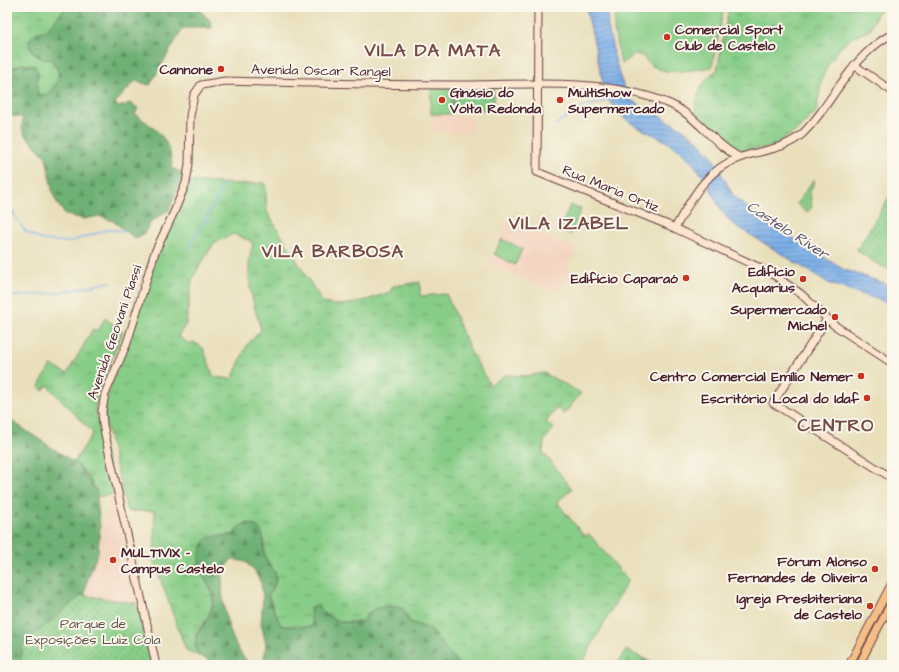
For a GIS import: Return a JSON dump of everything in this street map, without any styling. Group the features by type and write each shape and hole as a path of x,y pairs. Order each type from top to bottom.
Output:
{"main road":[{"path":"538,7 538,84"},
{"path":"674,228 703,182 722,166 739,157 774,149 800,136 854,66 874,45 892,34"},
{"path":"854,66 892,91"},
{"name":"Avenida Oscar Rangel","path":"188,177 192,104 198,88 207,82 583,85 633,94 665,102 684,111 729,152 739,157"},
{"name":"Rua Maria Ortiz","path":"538,84 537,172 674,228 771,274 801,294 834,325 892,363"},
{"name":"Avenida Geovani Piassi","path":"156,665 103,425 102,403 127,343 155,252 179,202 188,177"},
{"path":"827,319 773,403 892,478"},
{"path":"849,665 892,583"},
{"path":"859,665 892,602"}],"shaded area":[{"path":"433,115 473,116 473,133 432,132"},
{"path":"507,220 576,248 560,293 489,266"},
{"name":"MULTIVIX - Campus Castelo","path":"116,491 141,604 87,595 87,576 101,544 109,502 107,493"}],"green space":[{"path":"7,7 66,7 47,30 36,33 29,40 33,52 39,56 52,60 60,75 59,81 49,94 39,95 37,91 38,72 35,66 22,64 11,69 7,78"},
{"path":"66,7 199,7 212,25 212,28 183,28 150,85 135,81 115,103 118,107 130,103 138,108 135,114 156,130 166,142 169,149 172,168 184,174 169,210 152,221 143,234 136,239 113,221 99,216 84,219 66,215 58,205 53,194 46,157 24,134 22,128 23,118 7,115 7,78 11,69 22,64 35,66 38,72 37,91 39,95 49,94 55,85 58,73 55,65 52,60 43,59 36,55 31,49 29,40 36,33 47,30"},
{"name":"Comercial Sport Club de Castelo","path":"615,7 724,7 712,67 674,72 665,71 649,63 643,56 635,54 621,64 614,30"},
{"path":"729,7 892,7 892,9 878,11 870,30 851,38 840,48 829,63 822,79 816,112 796,131 773,147 741,151 730,149 707,122 695,113 698,94 701,88 707,78 717,70"},
{"name":"Ginásio do Volta Redonda","path":"431,87 452,87 452,114 431,114"},
{"path":"453,87 494,88 494,110 453,110"},
{"path":"813,180 815,181 810,192 812,207 807,213 797,204"},
{"path":"190,181 239,184 265,183 267,212 323,303 331,305 348,304 374,298 390,292 393,286 420,282 420,296 446,294 471,352 490,385 505,375 526,376 544,373 581,393 564,414 557,408 546,422 554,428 544,441 543,452 572,489 557,502 584,536 589,534 628,580 581,665 459,665 430,629 410,622 403,609 364,621 344,622 324,615 312,627 281,626 268,595 275,585 275,572 265,557 264,539 240,526 233,535 216,536 198,565 212,593 213,601 207,619 196,634 197,655 186,650 154,562 155,511 127,511 105,421 104,406 157,254","holes":["233,234 251,241 253,245 249,267 250,288 261,330 247,345 232,379 214,377 203,348 194,342 189,344 178,336 186,324 192,280 214,243"]},
{"path":"892,192 892,271 875,263 857,250"},
{"path":"570,205 581,209 571,234 560,230"},
{"path":"502,239 522,249 515,265 494,254"},
{"path":"105,318 123,332 97,395 95,409 115,494 97,497 94,487 82,469 74,462 93,433 47,385 43,391 39,386 51,365 67,374 93,329 98,331"},
{"path":"7,418 78,465 96,490 100,527 98,552 86,584 84,605 37,665 7,665"},
{"path":"247,523 259,528 263,536 265,557 276,576 274,586 268,596 281,626 312,627 310,608 318,606 332,618 349,623 362,622 367,614 373,610 385,606 398,607 403,609 410,622 430,629 459,665 263,665 266,644 261,623 263,598 261,583 255,572 246,562 231,559 223,576 222,586 225,611 228,625 238,649 252,665 209,665 209,660 197,655 196,636 209,615 213,601 210,587 199,564 199,556 204,542 207,539 215,536 233,535 240,526"},
{"name":"Parque de Exposições Luiz Cola","path":"81,595 141,604 151,665 20,665 23,645"},
{"path":"626,650 657,665 616,665"}],"water":[{"name":"Castelo River","path":"586,7 607,7 608,27 615,58 620,77 629,99 683,129 698,141 712,156 733,195 758,216 843,269 892,286 892,304 830,284 733,224 722,211 703,177 680,151 659,137 628,121 612,105 605,92"}],"waterway":[{"path":"7,31 10,39 7,44"},
{"path":"555,125 581,108 610,99"},
{"path":"188,250 216,201 223,184"},
{"path":"7,204 25,231 42,240 69,242 110,229 126,232"},
{"path":"7,297 57,293 111,282"}],"place":[{"name":"Comercial Sport Club de Castelo","path":"667,37"},
{"name":"Cannone","path":"221,69"},
{"name":"Ginásio do Volta Redonda","path":"442,100"},
{"name":"MultiShow Supermercado","path":"560,100"},
{"name":"Edifício Caparaó","path":"686,278"},
{"name":"Edifício Acquarius","path":"803,279"},
{"name":"Supermercado Michel","path":"835,317"},
{"name":"Centro Comercial Emílio Nemer","path":"861,376"},
{"name":"Escritório Local do Idaf","path":"867,398"},
{"name":"MULTIVIX - Campus Castelo","path":"113,560"},
{"name":"Fórum Alonso Fernandes de Oliveira","path":"875,569"},
{"name":"Igreja Presbiteriana de Castelo","path":"870,606"}],"district":[{"name":"VILA DA MATA","path":"433,50"},
{"name":"VILA IZABEL","path":"569,223"},
{"name":"VILA BARBOSA","path":"333,251"},
{"name":"CENTRO","path":"836,425"}]}
